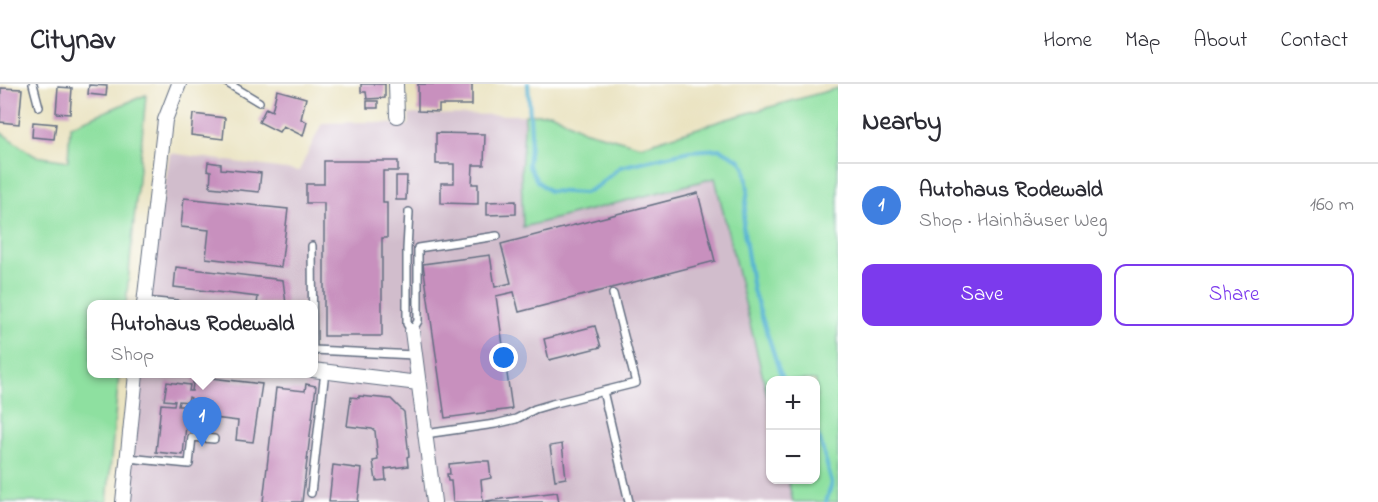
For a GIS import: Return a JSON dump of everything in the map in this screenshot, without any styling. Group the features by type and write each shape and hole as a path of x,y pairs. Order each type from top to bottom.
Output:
{"street":[{"path":"144,300 165,120 179,84"},
{"path":"396,84 397,116"},
{"path":"412,331 434,502"},
{"path":"318,368 418,383"},
{"path":"123,502 136,378"}],"lane":[{"path":"33,84 39,107"},
{"path":"228,84 259,102"},
{"path":"410,213 406,324 412,331 418,321 418,248 496,236"},
{"path":"312,246 313,300"},
{"path":"425,434 516,419 535,409 636,383 613,294"},
{"path":"318,350 414,354"},
{"path":"311,493 317,378"},
{"path":"603,391 629,502"},
{"path":"128,458 189,464 192,437 214,440"}],"shaded area":[{"path":"409,114 525,115 521,174 523,226 715,178 766,390 766,484 789,484 793,502 128,502 138,378 318,378 318,300 147,300 170,153 299,171 322,123 370,122 409,125"}],"green space":[{"path":"838,88 838,502 793,502 789,484 820,484 820,376 766,376 766,390 715,178 523,227 521,173 525,115 551,113 583,130 641,146"},
{"path":"146,95 126,300 87,300 87,378 119,378 107,502 0,502 0,132 35,156 68,161 70,126"}],"building":[{"path":"361,84 385,84 385,98 367,99 366,92 361,92"},
{"path":"418,84 472,84 472,105 439,105 439,112 418,111"},
{"path":"89,85 107,86 106,96 88,94"},
{"path":"58,87 72,88 70,114 56,113"},
{"path":"1,88 22,89 19,124 0,122"},
{"path":"277,90 306,98 301,119 307,122 303,136 283,126 279,132 259,122 266,108 272,111"},
{"path":"367,101 378,101 378,108 367,108"},
{"path":"193,114 225,118 223,139 191,135"},
{"path":"33,122 56,124 54,139 32,137"},
{"path":"436,133 485,134 484,165 473,165 472,184 478,184 478,204 441,203 441,183 454,183 454,164 436,164"},
{"path":"324,161 398,161 398,171 383,171 383,203 387,203 387,238 382,238 382,336 324,336 324,203 306,203 306,184 324,184"},
{"path":"208,162 221,164 221,169 261,173 259,192 210,187 211,171 207,170"},
{"path":"396,176 407,176 406,200 396,200"},
{"path":"698,193 715,261 519,312 514,292 496,296 512,409 445,418 423,264 490,255 495,287 511,283 501,244"},
{"path":"184,198 288,209 281,267 206,258 209,230 181,227"},
{"path":"516,201 516,214 487,215 487,202"},
{"path":"176,267 283,280 286,300 258,300 258,297 174,287"},
{"path":"595,326 601,347 549,360 544,339"},
{"path":"194,378 262,384 253,442 236,440 238,421 189,415 191,398 189,397 188,402 179,401 178,406 183,406 182,416 187,416 183,455 156,452 161,404 174,405 175,401 164,400 167,382 190,385 189,391 192,391"},
{"path":"306,384 316,386 302,502 263,502 276,388 305,391"},
{"path":"359,396 391,399 404,412 408,466 385,469 386,480 376,481 373,461 378,460 375,431 347,426 351,397 359,398"},
{"path":"562,444 566,478 555,480 550,446"},
{"path":"489,461 491,478 481,480 483,502 453,502 451,481 448,481 447,474 450,474 449,464"},
{"path":"333,465 362,469 358,502 329,502"},
{"path":"557,492 559,502 486,502 486,501"}],"waterway":[{"path":"528,84 531,133 528,165 537,181 549,191 585,193 599,185 620,167 690,151 720,149 740,160 745,168 748,189 743,226 753,290 782,376"},
{"path":"820,440 832,483 826,502"}],"place":[{"name":"Autohaus Rodewald","path":"202,447"}]}
